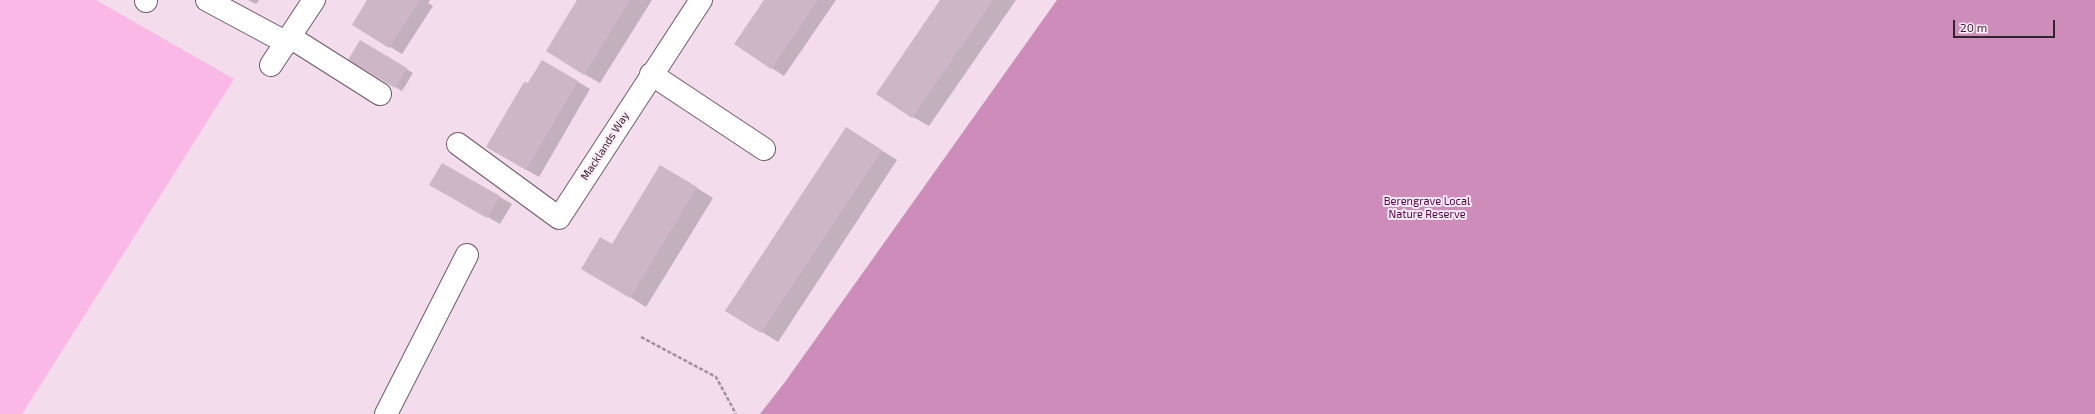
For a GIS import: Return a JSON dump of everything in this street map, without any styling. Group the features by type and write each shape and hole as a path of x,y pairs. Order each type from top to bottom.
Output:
{"street":[{"path":"207,0 289,40 380,94"},
{"path":"271,65 289,40 314,0"},
{"name":"Macklands Way","path":"458,144 559,218 651,74 701,0"},
{"path":"651,74 764,149"},
{"path":"386,414 467,255"}],"path":[{"path":"641,337 716,377 736,414"}],"shaded area":[{"path":"0,0 96,0 234,79 22,414 0,414"}],"green space":[{"name":"Berengrave Local Nature Reserve","path":"1057,0 2095,0 2095,414 760,414 785,382"}],"building":[{"path":"367,0 420,0 389,48 352,25"},
{"path":"577,0 630,0 584,75 546,51"},
{"path":"764,0 818,0 771,69 734,44"},
{"path":"940,0 993,0 912,118 876,94"},
{"path":"360,40 407,68 395,88 348,60"},
{"path":"542,60 578,81 526,170 486,147 524,82 528,83"},
{"path":"846,127 882,150 761,333 725,311"},
{"path":"442,163 500,196 487,218 429,185"},
{"path":"660,165 697,187 630,298 581,269 600,237 612,244"}]}
